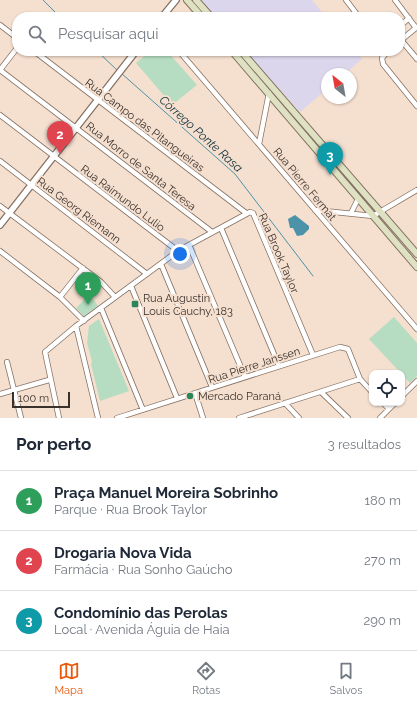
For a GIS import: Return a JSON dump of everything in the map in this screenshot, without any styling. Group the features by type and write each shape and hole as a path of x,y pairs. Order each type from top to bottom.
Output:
{"main road":[{"path":"186,0 197,12"},
{"path":"196,0 207,12"},
{"path":"236,56 280,105 417,267"},
{"path":"245,56 417,254"},
{"path":"280,105 283,102 287,104"}],"street":[{"path":"166,12 176,0"},
{"path":"346,0 355,12"},
{"path":"395,0 404,12"},
{"path":"405,13 417,28 405,38"},
{"path":"405,22 409,18"},
{"path":"0,25 12,34"},
{"path":"405,46 417,59"},
{"path":"0,70 12,54"},
{"name":"Rua Campo das Pitangueiras","path":"41,56 246,213"},
{"path":"0,225 132,56"},
{"name":"Rua Pierre Fermat","path":"183,56 417,330"},
{"path":"384,56 382,58 383,64 417,106"},
{"name":"Rua Morro de Santa Teresa","path":"0,70 212,232"},
{"path":"259,144 269,94"},
{"name":"Rua Raimundo Lulio","path":"0,115 178,251"},
{"name":"Rua Georg Riemann","path":"0,161 147,274"},
{"path":"314,210 374,216 417,190"},
{"path":"351,213 358,199"},
{"path":"0,206 101,282 115,297"},
{"name":"Rua Brook Taylor","path":"49,380 45,352 76,326 178,251 250,212 253,213 313,355"},
{"path":"221,228 279,366"},
{"path":"189,245 245,377"},
{"path":"0,251 60,297 84,321"},
{"path":"161,264 212,388"},
{"path":"60,297 83,268"},
{"path":"131,286 177,398"},
{"path":"100,308 143,410"},
{"path":"76,326 98,418"},
{"name":"Rua Pierre Janssen","path":"117,418 313,355 344,347 350,352 360,379 369,389"},
{"path":"7,362 21,418"},
{"path":"239,418 249,417 360,379"},
{"path":"0,394 49,380 59,418"},
{"path":"405,393 417,381"},
{"path":"321,392 348,418"},
{"path":"195,393 203,418"},
{"path":"285,404 299,418"},
{"path":"386,406 389,409"},
{"path":"380,418 392,406"}],"shaded area":[{"path":"200,0 312,0 322,12 211,12"},
{"path":"250,56 359,56 362,59 352,68 321,68 321,94 300,112"}],"green space":[{"path":"144,56 171,56 197,85 172,105 136,63"},
{"path":"90,294 98,306 84,316 76,308"},
{"path":"394,317 417,343 417,376 410,383 405,378 405,370 398,370 369,339"},
{"path":"99,319 129,391 100,401 87,343 89,326"}],"water":[{"path":"295,215 309,226 309,229 303,235 297,236 293,228 290,228 288,219"}],"waterway":[{"name":"Córrego Ponte Rasa","path":"43,0 55,12"},
{"name":"Córrego Ponte Rasa","path":"102,56 118,71"},
{"name":"Córrego Ponte Rasa","path":"121,73 235,174 313,276"}],"place":[{"name":"Drogaria Nova Vida","path":"60,154"},
{"name":"Condomínio das Perolas","path":"330,175"},
{"name":"Rua Augustin Louis Cauchy, 183","path":"135,304"},
{"name":"Praça Manuel Moreira Sobrinho","path":"88,305"},
{"name":"Mercado Paraná","path":"190,396"}]}
